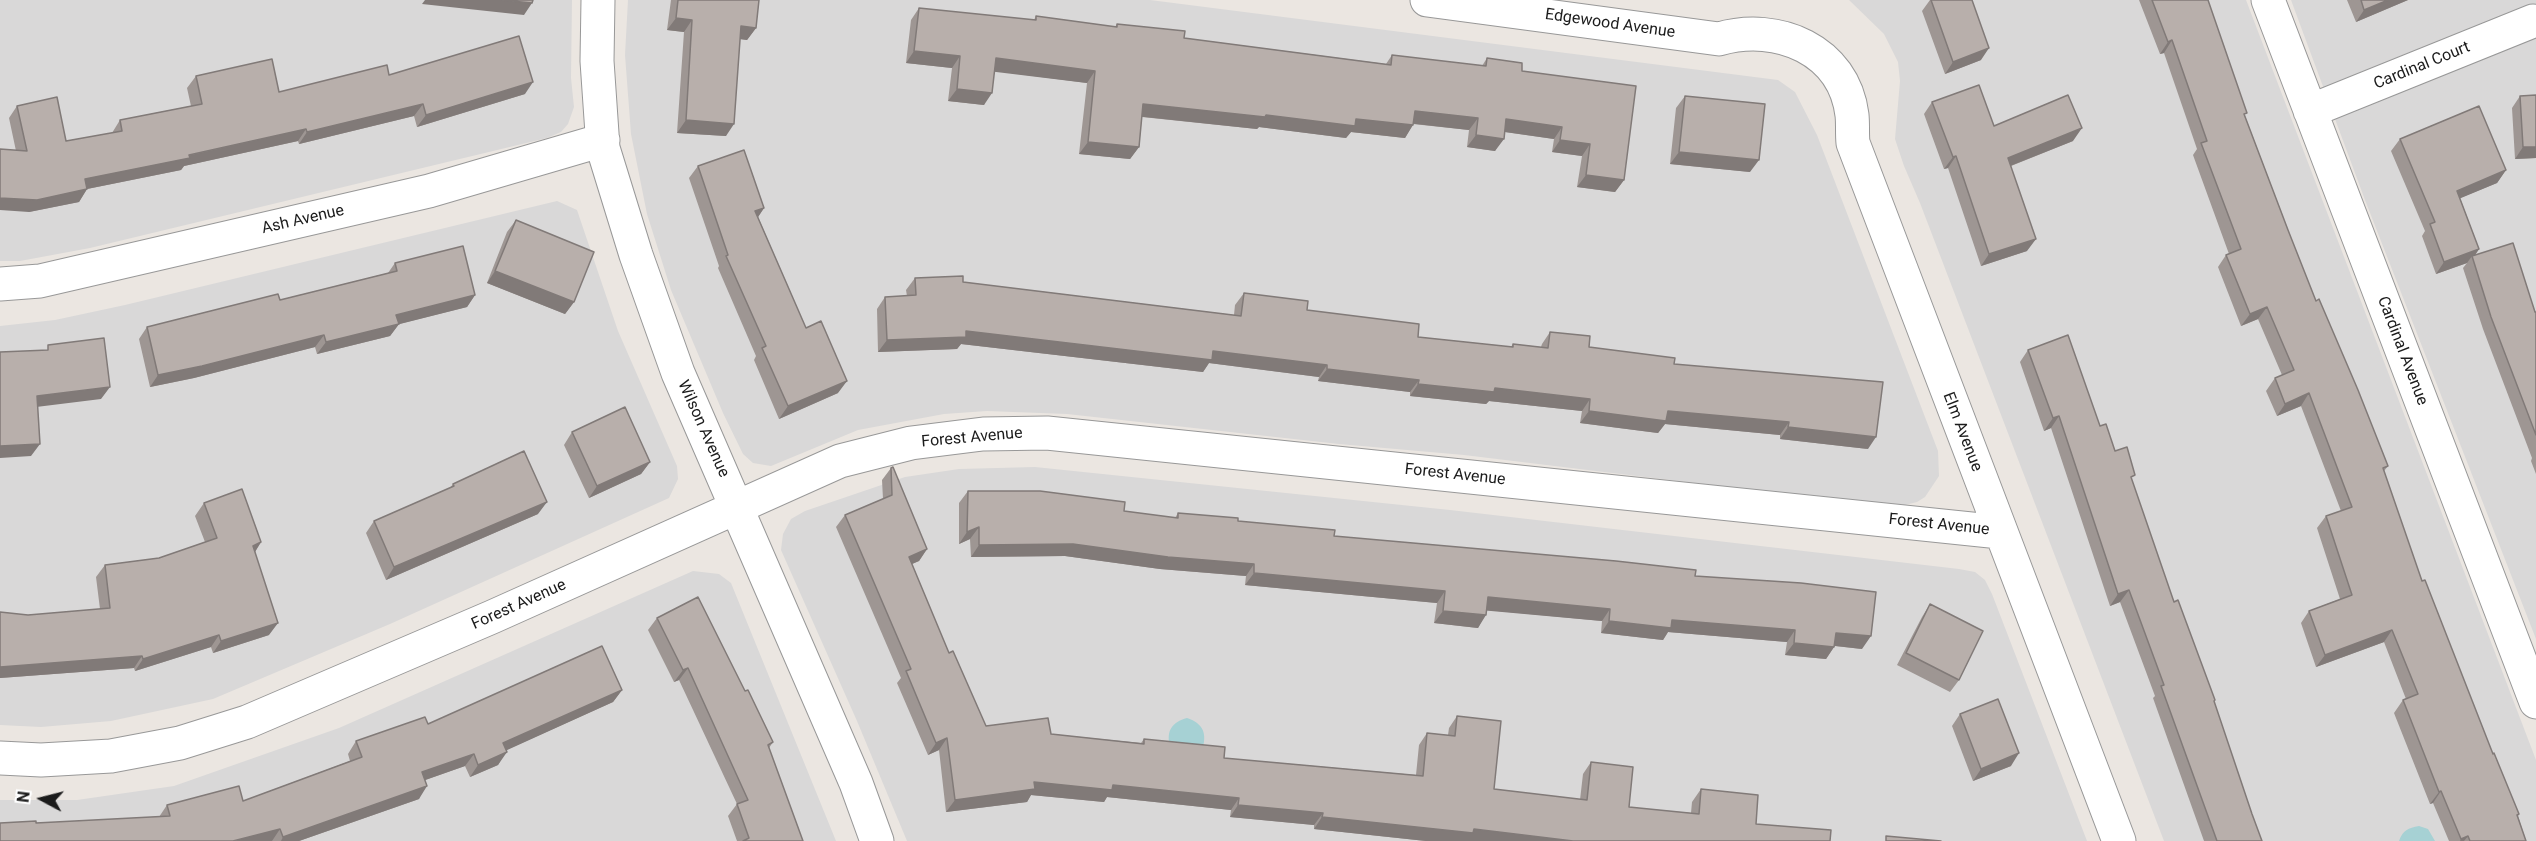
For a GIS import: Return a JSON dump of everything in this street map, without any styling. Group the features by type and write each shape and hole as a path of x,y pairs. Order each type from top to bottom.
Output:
{"street":[{"name":"Wilson Avenue","path":"598,0 597,61 603,140 636,255 678,373 856,783 877,841"},
{"name":"Edgewood Avenue","path":"1427,0 1719,39 1734,34 1766,33 1792,39"},
{"name":"Cardinal Avenue","path":"2268,0 2536,702"},
{"name":"Cardinal Court","path":"2310,111 2533,21"},
{"name":"Elm Avenue","path":"1792,39 1806,46 1827,63 1842,84 1852,114 1852,143 2119,841"},
{"name":"Ash Avenue","path":"0,284 40,281 429,191 603,140"},
{"name":"Forest Avenue","path":"0,758 41,760 111,756 180,743 247,722 492,617 840,461 911,443 983,434 1047,433 2000,532"}],"shaded area":[{"path":"0,0 572,0 571,78 574,107 568,124 561,132 547,138 90,248 20,261 0,261"},
{"path":"628,0 1150,0 1778,80 1795,92 1817,135 1938,451 1939,476 1925,497 1905,505 1728,487 1464,455 1339,444 1067,414 987,411 944,414 858,430 771,466 753,463 743,454 723,413 671,290 647,214 631,134 625,55"},
{"path":"1849,0 2246,0 2536,760 2536,841 2164,841 1904,166 1895,139 1900,81 1898,62 1884,34"},
{"path":"2291,0 2536,0 2536,639 2365,200"},
{"path":"557,201 577,210 618,331 677,466 678,479 669,498 390,624 213,699 111,721 41,727 0,725 0,326 55,320 125,305"},
{"path":"1035,467 1450,510 1975,572 1985,580 1992,594 2087,841 907,841 781,550 783,534 791,519 805,511 905,477 959,469"},
{"path":"693,571 719,574 731,583 836,841 0,841 0,800 77,800 174,786 339,728"}],"water":[{"path":"1187,718 1200,725 1204,733 1203,747 1170,746 1171,728 1177,722"},
{"path":"2419,826 2428,829 2435,841 2399,841 2406,830"}],"building":[{"path":"502,0 533,0 532,3"},
{"path":"678,0 759,0 756,28 741,26 734,124 686,120 692,20 676,18"},
{"path":"1931,0 1972,0 1989,48 1953,62"},
{"path":"2152,0 2208,0 2247,113 2244,114 2316,301 2319,299 2388,466 2383,468 2422,581 2425,580 2519,814 2517,815 2526,841 2470,841 2468,836 2461,839 2441,791 2439,792 2403,700 2418,694 2392,630 2325,655 2309,611 2352,595 2326,516 2352,507 2309,393 2285,404 2275,378 2294,370 2267,307 2250,314 2226,255 2241,249 2201,143 2207,141 2172,40 2168,42"},
{"path":"2361,0 2388,0 2364,10"},
{"path":"919,8 1036,20 1036,16 1117,27 1117,24 1185,31 1184,38 1391,65 1392,55 1486,66 1487,58 1522,63 1522,71 1636,86 1624,180 1586,175 1590,144 1560,140 1562,127 1506,119 1504,139 1476,135 1478,118 1415,111 1413,125 1356,119 1355,126 1143,104 1139,147 1088,142 1095,71 996,58 992,93 957,89 960,56 914,51"},
{"path":"519,36 533,82 426,115 423,104 307,132 306,129 189,155 190,158 85,179 87,189 37,200 0,198 0,149 27,151 17,106 57,97 66,141 122,131 120,120 202,104 196,76 272,59 279,92 387,65 389,75"},
{"path":"1979,85 1994,126 2068,95 2082,128 2008,158 2036,239 1989,254 1956,156 1953,157 1932,102"},
{"path":"2536,95 2536,147 2523,147 2520,96"},
{"path":"1685,96 1765,104 1759,160 1679,152"},
{"path":"2479,106 2506,170 2457,191 2479,249 2444,262 2430,224 2435,222 2400,139"},
{"path":"744,150 764,208 755,211 806,328 821,321 847,381 788,406 762,348 766,346 726,256 728,255 698,166"},
{"path":"516,220 594,252 574,302 495,271"},
{"path":"2513,243 2536,312 2536,435 2491,317 2472,256"},
{"path":"463,246 475,295 396,315 399,324 326,342 324,335 158,375 147,327 278,294 280,300 397,271 395,263"},
{"path":"963,276 963,282 1241,316 1244,293 1308,301 1307,310 1419,324 1418,337 1513,347 1513,344 1548,348 1550,332 1590,336 1589,347 1675,358 1674,364 1883,382 1876,437 1788,427 1789,422 1668,411 1666,421 1589,411 1590,399 1495,388 1494,392 1418,384 1419,380 1327,369 1327,365 1213,351 1212,360 966,331 966,337 887,340 885,297 916,295 915,278"},
{"path":"2068,335 2100,426 2106,424 2115,451 2127,447 2135,475 2131,477 2174,602 2178,600 2215,700 2262,841 2217,841 2129,590 2118,594 2059,416 2053,418 2028,350"},
{"path":"104,338 110,387 37,396 40,444 0,446 0,352 48,350 48,345"},
{"path":"625,407 650,462 597,486 572,432"},
{"path":"524,451 547,502 394,567 374,521 454,486 453,484"},
{"path":"893,467 927,549 909,557 949,653 953,651 986,726 1048,718 1051,734 1144,744 1144,739 1225,747 1224,758 1423,776 1427,733 1455,736 1457,716 1501,721 1494,789 1587,800 1591,762 1633,767 1629,807 1699,814 1701,789 1758,795 1756,824 1831,830 1830,841 1573,841 1474,829 1473,833 1322,817 1323,813 1238,805 1239,798 1113,785 1112,790 1034,782 1035,789 955,800 947,738 936,743 906,671 911,669 845,515 892,495 891,468"},
{"path":"242,489 261,542 253,546 278,623 221,641 219,635 143,659 142,656 0,667 0,612 28,615 110,608 105,565 159,558 217,538 204,503"},
{"path":"968,491 1040,491 1125,502 1124,511 1178,518 1178,513 1238,518 1238,521 1335,530 1334,536 1616,561 1696,570 1695,576 1801,583 1876,592 1871,636 1836,633 1834,647 1794,643 1795,630 1672,620 1671,628 1609,621 1610,609 1488,597 1486,615 1443,611 1445,591 1254,573 1254,564 1168,557 1073,544 979,545 979,527 967,532"},
{"path":"698,597 773,742 768,745 803,841 743,841 749,838 737,804 748,800 688,668 683,670 657,618"},
{"path":"1930,604 1983,631 1959,680 1906,653"},
{"path":"602,646 622,690 503,743 507,752 478,765 474,754 422,772 427,786 283,837 280,829 233,841 0,841 0,823 170,816 167,805 239,786 243,801 362,757 356,741 425,717 428,724"},
{"path":"1998,699 2019,753 1981,769 1960,714"},
{"path":"1886,836 1941,841 1886,841"}]}
